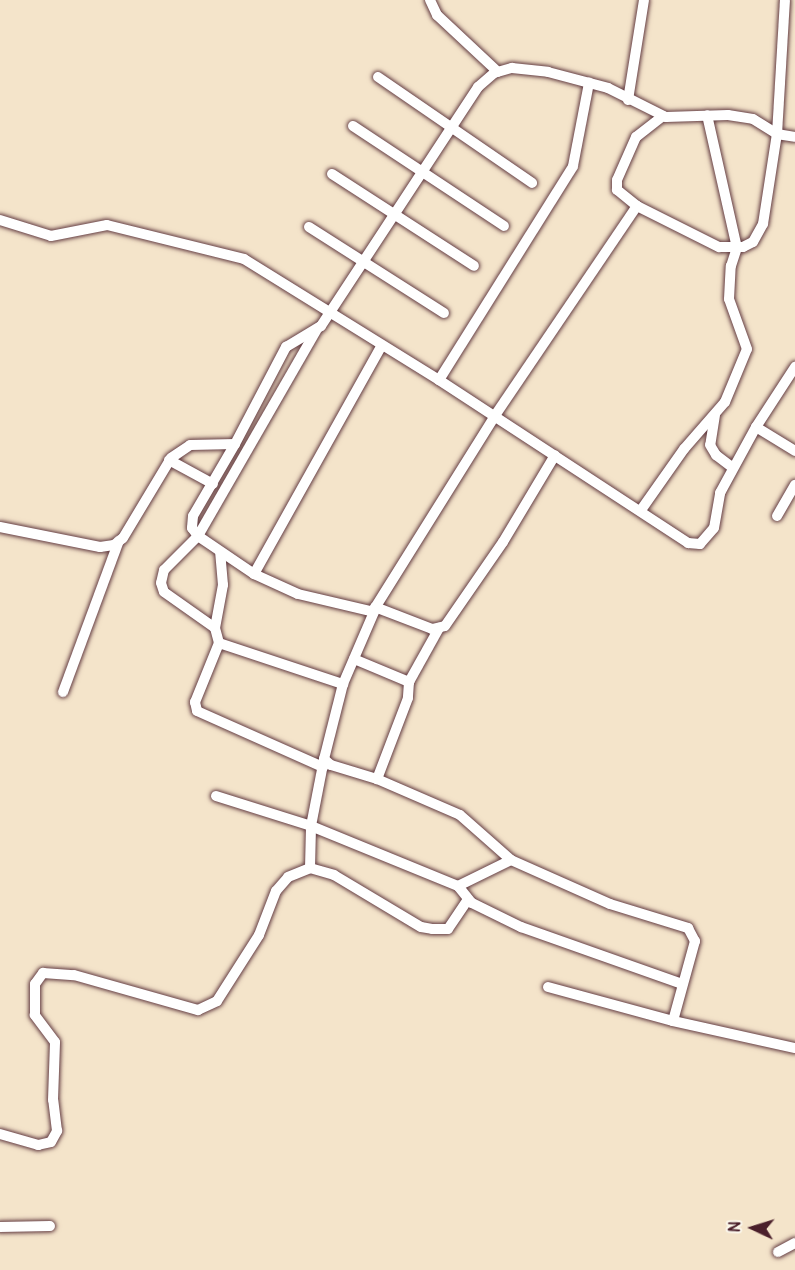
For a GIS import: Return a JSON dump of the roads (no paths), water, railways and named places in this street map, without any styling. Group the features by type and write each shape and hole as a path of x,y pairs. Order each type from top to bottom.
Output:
{"street":[{"path":"430,0 437,15 498,72"},
{"path":"628,100 644,0"},
{"path":"663,116 636,137 617,180 617,190 637,206 719,247 737,248 753,242 763,224 777,134 785,0"},
{"path":"215,628 162,589 164,570 198,536 318,328 478,87 498,72 512,68 548,72 589,83 663,116 753,118 777,134 795,137"},
{"path":"378,77 532,183"},
{"path":"439,380 573,166 589,83"},
{"path":"641,510 684,449 716,412 733,387 747,349 729,299 731,266 737,248 706,116"},
{"path":"353,126 504,226"},
{"path":"332,174 474,266"},
{"path":"310,867 312,826 323,763 343,684 374,619 374,609 494,417 637,206"},
{"path":"0,220 51,236 107,225 224,252 261,267 328,314 439,380 641,510 688,543 700,544 714,528 720,493 756,427 795,367"},
{"path":"309,227 444,313"},
{"path":"318,328 286,347 194,516 192,528 198,536 220,553 254,574 298,594 374,609 439,628"},
{"path":"254,574 382,345"},
{"path":"716,412 710,445 716,456 733,468"},
{"path":"756,427 795,451"},
{"path":"63,692 119,541 169,460 190,445 235,444"},
{"path":"377,779 408,698 409,682 439,628 450,621 555,456"},
{"path":"169,460 213,484"},
{"path":"777,516 795,485"},
{"path":"0,527 100,547 119,541"},
{"path":"220,553 223,585 215,628 219,643 195,702 197,711 323,763 377,779 460,815 511,860 610,904 691,931 694,941 673,1021"},
{"path":"219,643 343,684"},
{"path":"354,659 409,682"},
{"path":"216,796 312,826 458,886 468,899 521,927 682,984"},
{"path":"458,886 511,860"},
{"path":"0,1134 38,1145 51,1142 57,1131 53,1100 55,1042 35,1015 35,984 40,976 51,972 74,975 198,1010 210,1006 260,935 276,891 288,878 310,867 334,875 421,927 448,929 468,899"},
{"path":"548,987 673,1021 795,1048"},
{"path":"0,1227 50,1226"},
{"path":"778,1252 795,1243"}]}
